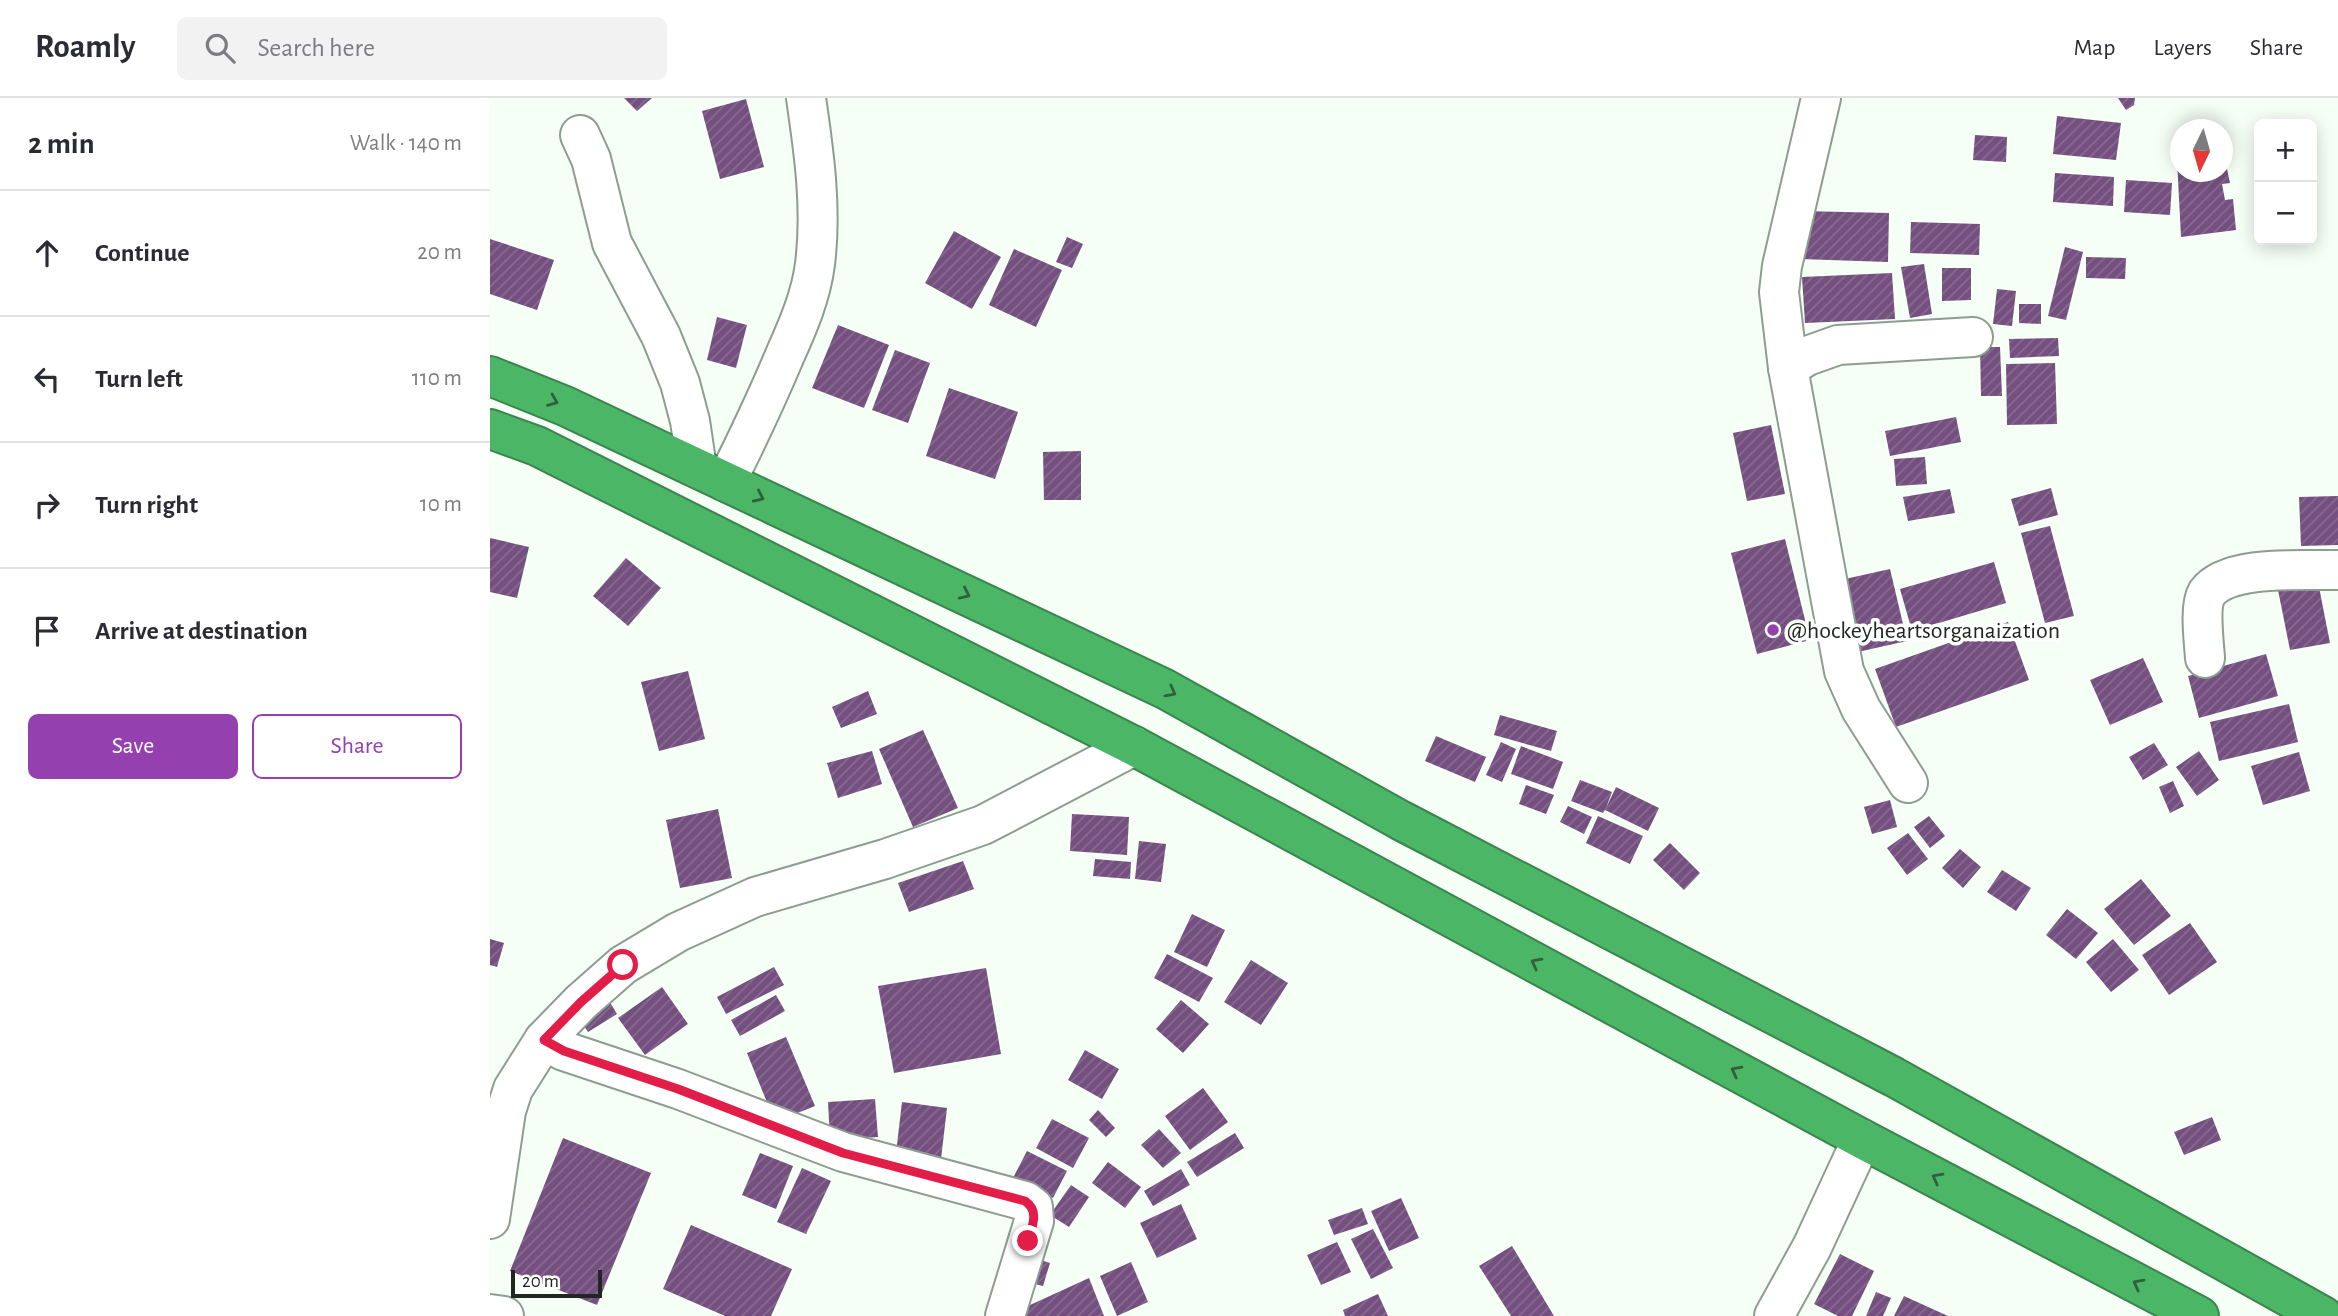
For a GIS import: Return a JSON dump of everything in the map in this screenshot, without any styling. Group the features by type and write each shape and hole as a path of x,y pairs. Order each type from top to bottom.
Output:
{"highway":[{"path":"490,376 565,406 1165,689 1400,820 1894,1077 2323,1316"},
{"path":"490,429 537,446 1134,746 1862,1139 2199,1316"}],"street":[{"path":"580,135 600,188 612,243 661,336 711,475 757,422 807,301 815,266 817,198 806,98"},
{"path":"1821,98 1782,266 1780,313 1844,671 1861,709 1908,783"},
{"path":"1788,368 1807,356 1838,345 1973,337"},
{"path":"2205,658 2203,606 2208,593 2221,583 2235,575 2251,572 2338,570"},
{"path":"490,1219 509,1100 522,1072 544,1040 623,965 678,932 755,897 885,859 983,825 1134,746"},
{"path":"544,1040 564,1051 678,1089 843,1153 1025,1201 1033,1207 1034,1221 1005,1316"},
{"path":"1773,1316 1812,1247 1862,1139"},
{"path":"490,1314 504,1316"}],"building":[{"path":"624,98 652,98 637,111"},
{"path":"2118,98 2135,98 2134,105 2126,110"},
{"path":"746,99 764,167 720,179 702,111"},
{"path":"2057,116 2121,123 2116,160 2053,154"},
{"path":"1975,135 2007,137 2006,162 1973,160"},
{"path":"2055,173 2114,177 2113,206 2053,202"},
{"path":"2126,180 2172,183 2170,215 2124,212"},
{"path":"2178,182 2230,182 2222,184 2225,200 2233,199 2236,230 2181,237"},
{"path":"1801,211 1889,213 1888,262 1800,259"},
{"path":"1911,222 1980,224 1979,255 1910,253"},
{"path":"954,231 1001,257 972,309 925,283"},
{"path":"1067,237 1083,244 1072,268 1056,262"},
{"path":"490,239 554,260 537,310 490,294"},
{"path":"2065,247 2083,252 2066,320 2048,316"},
{"path":"1014,249 1062,270 1036,327 989,305"},
{"path":"2086,257 2126,258 2125,279 2086,278"},
{"path":"1924,264 1932,314 1910,318 1901,267"},
{"path":"1942,268 1971,268 1971,300 1942,301"},
{"path":"1892,273 1895,319 1805,323 1802,277"},
{"path":"1997,289 2016,291 2012,326 1993,324"},
{"path":"2019,304 2041,304 2041,324 2019,323"},
{"path":"717,317 747,325 736,368 707,360"},
{"path":"838,325 889,345 864,408 812,388"},
{"path":"2058,338 2059,356 2010,358 2009,339"},
{"path":"1980,347 2000,347 2002,396 1981,396"},
{"path":"895,350 930,363 908,423 872,410"},
{"path":"2055,363 2057,424 2007,425 2006,364"},
{"path":"949,388 1018,412 995,479 926,456"},
{"path":"1956,417 1961,442 1890,456 1885,431"},
{"path":"1771,425 1785,494 1747,501 1733,433"},
{"path":"1081,451 1081,500 1044,500 1043,452"},
{"path":"1925,457 1927,484 1896,486 1894,459"},
{"path":"2051,488 2058,515 2019,526 2011,499"},
{"path":"1950,489 1955,513 1908,521 1903,497"},
{"path":"2338,496 2338,545 2301,546 2299,497"},
{"path":"2050,526 2074,616 2045,623 2021,533"},
{"path":"490,538 529,547 517,598 490,592"},
{"path":"1785,539 1810,640 1757,654 1731,553"},
{"path":"626,558 661,588 628,626 593,596"},
{"path":"1994,562 2006,603 1912,631 1900,589"},
{"path":"1890,569 1907,641 1853,653 1836,581"},
{"path":"2318,582 2330,643 2290,650 2278,590"},
{"path":"2008,622 2029,680 1896,727 1875,669"},
{"path":"2266,654 2278,696 2199,718 2188,676"},
{"path":"2143,658 2163,702 2110,725 2090,680"},
{"path":"688,671 705,739 659,751 641,682"},
{"path":"868,691 877,714 841,728 832,707"},
{"path":"2289,704 2298,742 2219,761 2210,722"},
{"path":"1500,715 1557,731 1551,751 1494,735"},
{"path":"923,730 958,808 913,827 879,749"},
{"path":"1436,736 1486,757 1475,782 1425,761"},
{"path":"1501,742 1516,749 1502,782 1486,775"},
{"path":"2154,743 2168,765 2143,780 2129,757"},
{"path":"1521,746 1563,762 1553,789 1511,774"},
{"path":"872,751 882,784 838,798 827,763"},
{"path":"2199,751 2219,780 2197,796 2176,767"},
{"path":"2299,752 2310,791 2263,805 2251,766"},
{"path":"1580,780 1612,792 1606,808 1616,787 1659,808 1648,831 1605,810 1603,813 1571,801"},
{"path":"2173,781 2184,806 2170,813 2159,787"},
{"path":"1526,785 1554,795 1546,814 1519,804"},
{"path":"1890,800 1897,827 1872,834 1864,807"},
{"path":"1568,806 1592,817 1584,834 1560,822"},
{"path":"718,809 732,878 680,888 666,820"},
{"path":"1072,814 1129,817 1127,855 1070,851"},
{"path":"1598,816 1643,836 1630,864 1586,843"},
{"path":"1929,816 1945,836 1930,848 1914,827"},
{"path":"1908,833 1928,859 1907,875 1887,848"},
{"path":"1139,841 1166,844 1161,882 1135,879"},
{"path":"1670,843 1700,873 1684,890 1653,860"},
{"path":"1960,849 1981,867 1963,888 1942,868"},
{"path":"1095,859 1131,862 1130,879 1093,876"},
{"path":"963,861 974,889 909,912 898,883"},
{"path":"2002,870 2031,888 2016,911 1987,892"},
{"path":"2141,879 2171,916 2134,945 2104,909"},
{"path":"2067,909 2098,933 2076,959 2046,935"},
{"path":"1192,914 1225,930 1207,967 1174,952"},
{"path":"2190,923 2217,962 2169,995 2142,955"},
{"path":"490,939 504,943 497,967 490,965"},
{"path":"2113,939 2139,970 2111,992 2086,962"},
{"path":"1167,954 1213,978 1199,1002 1154,978"},
{"path":"1251,960 1288,983 1261,1025 1224,1002"},
{"path":"774,967 784,985 726,1014 717,997"},
{"path":"986,968 1001,1054 894,1073 878,986"},
{"path":"662,987 688,1024 645,1055 618,1018"},
{"path":"776,995 785,1011 740,1036 731,1020"},
{"path":"608,999 617,1014 588,1032 578,1017"},
{"path":"1181,1000 1209,1024 1183,1053 1156,1029"},
{"path":"786,1037 815,1106 775,1122 747,1053"},
{"path":"1085,1050 1119,1069 1102,1099 1068,1080"},
{"path":"1203,1088 1228,1122 1190,1150 1165,1116"},
{"path":"875,1099 878,1137 830,1140 828,1102"},
{"path":"902,1102 947,1108 941,1159 896,1153"},
{"path":"1098,1110 1115,1128 1106,1137 1089,1120"},
{"path":"2212,1117 2221,1140 2184,1155 2174,1132"},
{"path":"1052,1119 1089,1138 1073,1168 1036,1148"},
{"path":"1159,1129 1181,1153 1163,1168 1141,1145"},
{"path":"1235,1133 1244,1148 1197,1177 1187,1162"},
{"path":"563,1138 651,1173 597,1305 510,1271"},
{"path":"1027,1151 1067,1171 1053,1198 1013,1178"},
{"path":"760,1153 793,1166 776,1209 742,1195"},
{"path":"1108,1162 1141,1187 1125,1208 1092,1183"},
{"path":"802,1168 831,1181 806,1234 777,1222"},
{"path":"1181,1169 1190,1185 1153,1206 1144,1191"},
{"path":"1071,1185 1089,1197 1069,1227 1050,1215"},
{"path":"1401,1198 1419,1238 1389,1251 1371,1211"},
{"path":"1181,1204 1197,1239 1157,1258 1140,1223"},
{"path":"1362,1208 1368,1224 1334,1235 1328,1220"},
{"path":"691,1225 792,1269 771,1316 725,1316 663,1289"},
{"path":"1373,1229 1393,1268 1371,1279 1351,1239"},
{"path":"1337,1242 1351,1272 1321,1285 1307,1255"},
{"path":"1512,1246 1554,1316 1511,1316 1479,1266"},
{"path":"1840,1254 1874,1271 1852,1316 1838,1316 1814,1304"},
{"path":"1034,1258 1050,1263 1043,1286 1027,1282"},
{"path":"1131,1262 1148,1302 1117,1316 1100,1276"},
{"path":"1089,1278 1104,1316 1019,1316 1017,1311"},
{"path":"1876,1292 1891,1298 1883,1316 1866,1316"},
{"path":"1378,1294 1388,1316 1345,1316 1343,1310"},
{"path":"1904,1296 1948,1316 1894,1316"}],"place":[{"name":"@hockeyheartsorganaization","path":"1773,630"}],"route":[{"path":"623,965 544,1040 564,1051 678,1089 843,1153 1025,1201 1033,1207 1034,1213 1028,1241"}]}
